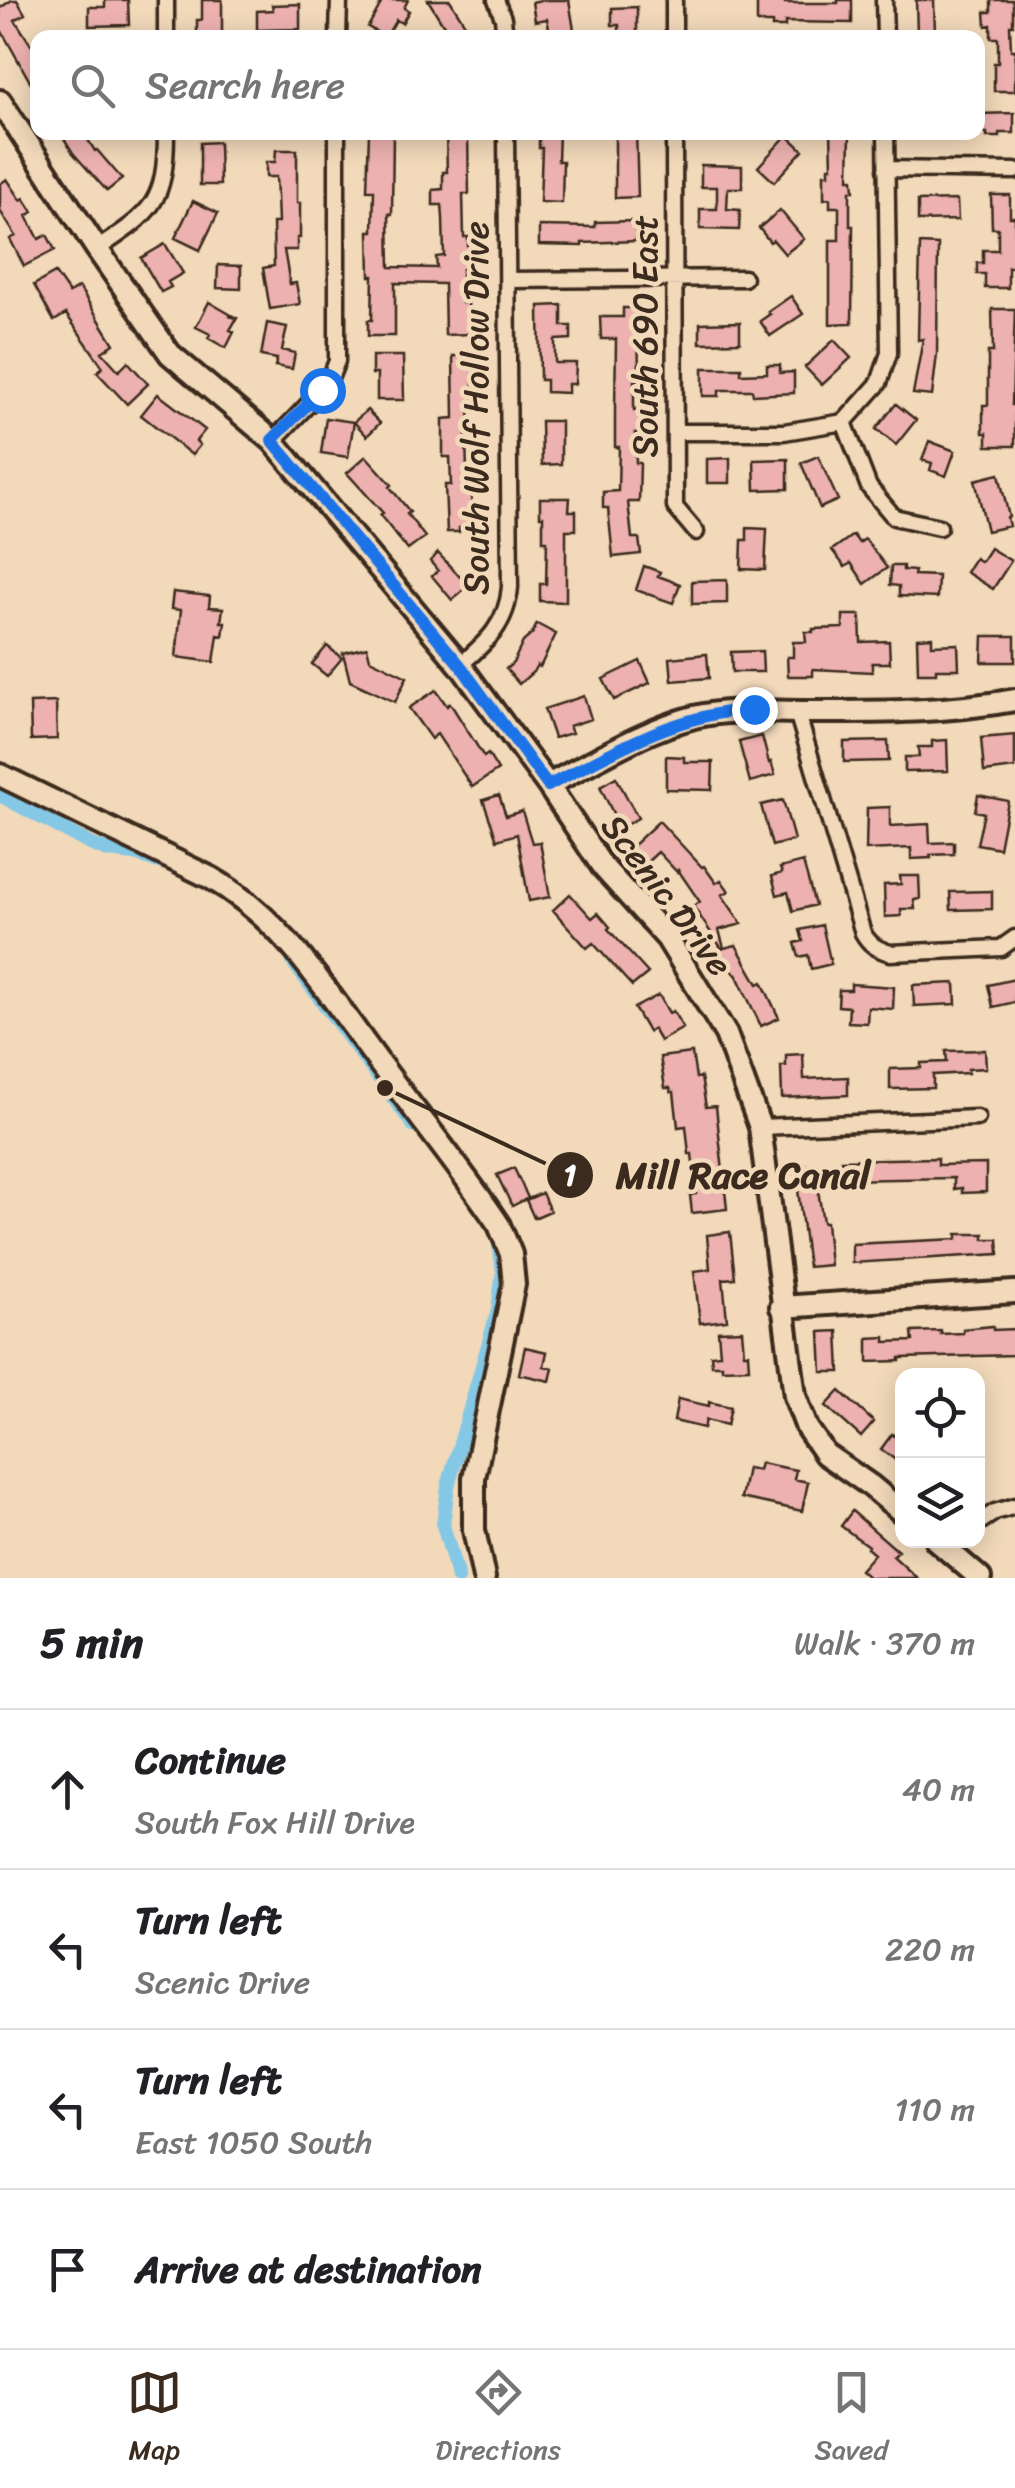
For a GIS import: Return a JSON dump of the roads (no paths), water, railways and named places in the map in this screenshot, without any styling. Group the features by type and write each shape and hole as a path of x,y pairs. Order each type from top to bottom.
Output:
{"street":[{"path":"166,0 166,30"},
{"path":"338,30 339,0"},
{"path":"496,0 504,30"},
{"path":"674,0 674,30"},
{"path":"884,0 884,30"},
{"name":"Scenic Drive","path":"0,101 170,354 272,440 460,665 602,866 667,938 726,1034 760,1128 794,1396 806,1428 826,1454 895,1506"},
{"path":"97,249 133,225 155,202 165,175 166,140"},
{"path":"272,440 322,390 334,371 337,140"},
{"name":"South Wolf Hollow Drive","path":"460,665 492,638 509,598 506,140"},
{"name":"South 690 East","path":"674,140 675,507 696,532"},
{"path":"675,432 784,432 844,422 879,383 889,352 886,140"},
{"path":"886,169 1015,172"},
{"path":"508,280 744,278"},
{"path":"844,422 869,487 894,517 939,528"},
{"path":"548,786 638,738 696,717 728,711 972,708 1015,700"},
{"path":"797,712 868,942 890,954 1001,948 1015,938"},
{"path":"0,776 211,878 270,921 306,962 499,1225 511,1254 514,1284 474,1478 474,1530 484,1578"},
{"path":"760,1128 976,1118"},
{"path":"782,1306 1015,1292"},
{"path":"985,1518 1015,1506"},
{"path":"953,1548 980,1578"}],"waterway":[{"path":"0,795 90,844 163,863"},
{"path":"293,962 414,1126"},
{"path":"458,1578 443,1525 448,1486 498,1310 503,1272 498,1239"}],"place":[{"name":"Mill Race Canal","path":"385,1088"}]}
